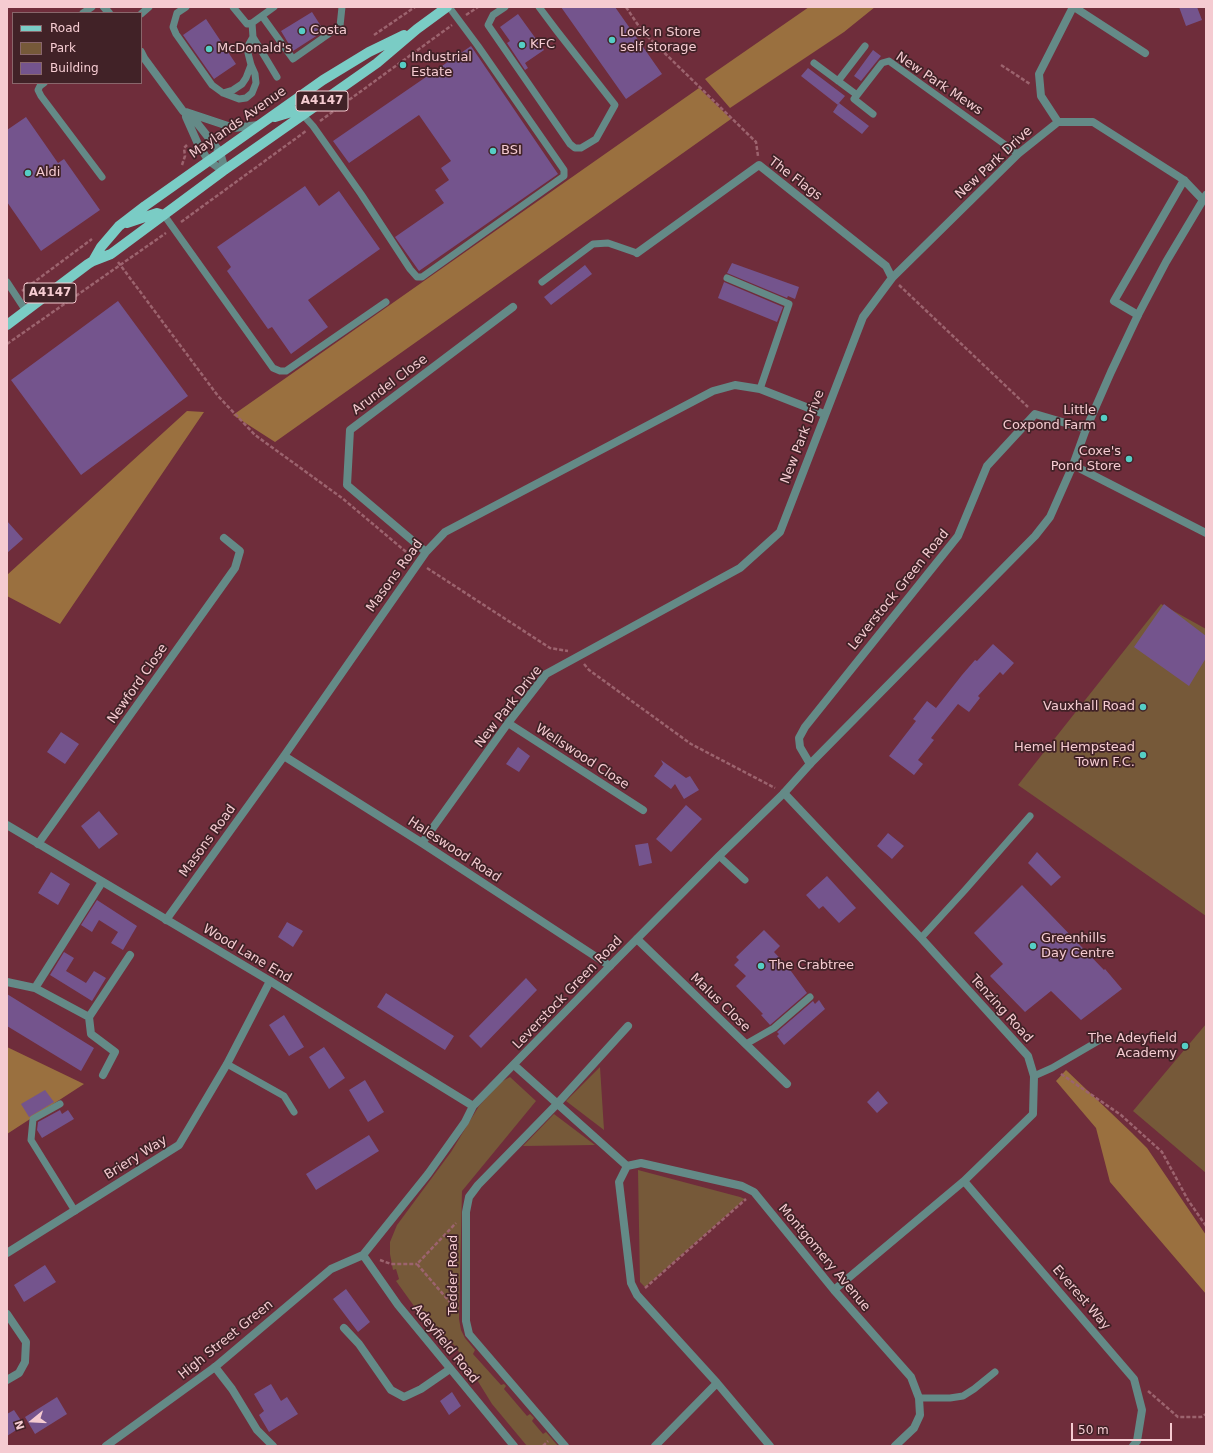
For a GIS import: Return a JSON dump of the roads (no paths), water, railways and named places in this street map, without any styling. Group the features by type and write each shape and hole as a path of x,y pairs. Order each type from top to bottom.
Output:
{"main road":[{"name":"Maylands Avenue","path":"7,325 93,261 111,254 224,171 377,63 417,29 448,7"},
{"name":"Maylands Avenue","path":"93,261 101,247 119,226 261,122 323,80 369,52 417,29"},
{"path":"261,122 295,111 303,115"},
{"path":"119,226 157,213 164,215"}],"street":[{"path":"1145,53 1073,7 1039,74 1041,96 1058,122 1093,122 1184,180 1205,199"},
{"path":"142,54 183,111 198,144 208,160 224,171"},
{"path":"183,111 234,128 261,122"},
{"path":"183,111 197,123 220,152 224,171"},
{"name":"New Park Drive","path":"422,843 508,723 546,674 740,568 780,532 824,414 863,317 892,278 1018,154 1058,122"},
{"name":"The Flags","path":"637,253 759,166 886,266 892,278"},
{"path":"1138,315 1114,301 1184,180"},
{"name":"Leverstock Green Road","path":"362,1254 428,1174 465,1122 473,1106 610,966 784,793 810,764 1035,536 1050,517 1073,465 1086,429 1138,315 1166,262 1205,199"},
{"name":"Arundel Close","path":"426,552 347,484 350,430 513,307"},
{"name":"Masons Road","path":"166,920 284,756 426,552 445,532 713,391 735,385 760,389 824,414"},
{"name":"Leverstock Green Road","path":"810,764 800,747 799,738 805,726 958,536 987,466 1035,414 1086,429"},
{"path":"1073,465 1206,532"},
{"name":"Newford Close","path":"38,844 235,568 240,551 224,538"},
{"name":"Wellswood Close","path":"508,723 643,810"},
{"name":"Haleswood Road","path":"284,756 422,843 610,966"},
{"name":"Tenzing Road","path":"784,793 921,938 1028,1056 1034,1076 1033,1114 964,1181 834,1290"},
{"name":"Wood Lane End","path":"7,825 270,981 473,1106"},
{"path":"35,988 102,882"},
{"name":"Malus Close","path":"637,939 787,1084"},
{"path":"103,1075 115,1052 91,1034 89,1017 130,954"},
{"name":"Briery Way","path":"7,1253 179,1145 227,1064 270,981"},
{"path":"7,982 35,988 89,1017"},
{"name":"Tedder Road","path":"565,1446 469,1334 466,1321 466,1212 469,1197 478,1185 557,1104 628,1026"},
{"path":"514,1065 627,1166 619,1182 631,1283 637,1295 717,1383 770,1446"},
{"name":"Montgomery Avenue","path":"627,1166 641,1163 742,1186 754,1192 834,1290 911,1377 919,1398 920,1415 914,1428 895,1446"},
{"name":"Everest Way","path":"964,1181 1134,1379 1142,1410 1137,1441 1133,1446"},
{"name":"High Street Green","path":"110,1445 215,1366 331,1269 362,1254"},
{"name":"Adeyfield Road","path":"362,1254 398,1306 514,1446"},
{"path":"7,1314 26,1342 25,1362 19,1373 7,1380"},
{"path":"344,1328 359,1344 390,1390 404,1397 421,1390 450,1369"},
{"path":"215,1366 232,1389 257,1430 273,1446"},
{"path":"655,1446 717,1383"}],"lane":[{"path":"186,7 177,13 173,27 185,47 210,82 223,93 239,99 246,98 252,93 256,84 255,74 248,53 249,44 253,37"},
{"path":"233,7 247,24 252,23 274,7"},
{"path":"262,16 293,59 340,26 342,7"},
{"path":"303,115 313,126 361,194 410,269 417,277 422,277 556,182 564,176 564,170 459,20 448,7"},
{"path":"505,7 493,15 488,25 570,144 575,148 580,148 596,139 615,105 540,7"},
{"path":"252,23 253,37 277,77"},
{"path":"838,81 865,46"},
{"name":"New Park Mews","path":"857,95 882,63 889,61 1018,154"},
{"path":"814,63 857,95 854,99 873,114"},
{"path":"223,93 233,90 242,84 251,65"},
{"path":"43,84 38,90 41,96 102,177"},
{"path":"164,215 274,368 280,371 286,371 386,302"},
{"path":"542,282 593,244 608,243 637,253"},
{"path":"727,278 789,304 760,389"},
{"path":"7,282 26,311"},
{"path":"921,938 1030,816"},
{"path":"720,856 745,880"},
{"path":"746,1044 774,1028 810,997"},
{"path":"1034,1076 1052,1068 1100,1040"},
{"path":"227,1064 284,1096 294,1112"},
{"path":"60,1104 33,1119 31,1140 75,1211"},
{"path":"919,1398 950,1398 963,1396 995,1372"}],"place":[{"name":"Costa","path":"302,31"},
{"name":"Lock n Store self storage","path":"612,40"},
{"name":"KFC","path":"522,45"},
{"name":"McDonald's","path":"209,49"},
{"name":"Industrial Estate","path":"403,65"},
{"name":"BSI","path":"493,151"},
{"name":"Aldi","path":"28,173"},
{"name":"Little Coxpond Farm","path":"1104,418"},
{"name":"Coxe's Pond Store","path":"1129,459"},
{"name":"Vauxhall Road","path":"1143,707"},
{"name":"Hemel Hempstead Town F.C.","path":"1143,755"},
{"name":"Greenhills Day Centre","path":"1033,946"},
{"name":"The Crabtree","path":"761,966"},
{"name":"The Adeyfield Academy","path":"1185,1046"}]}
